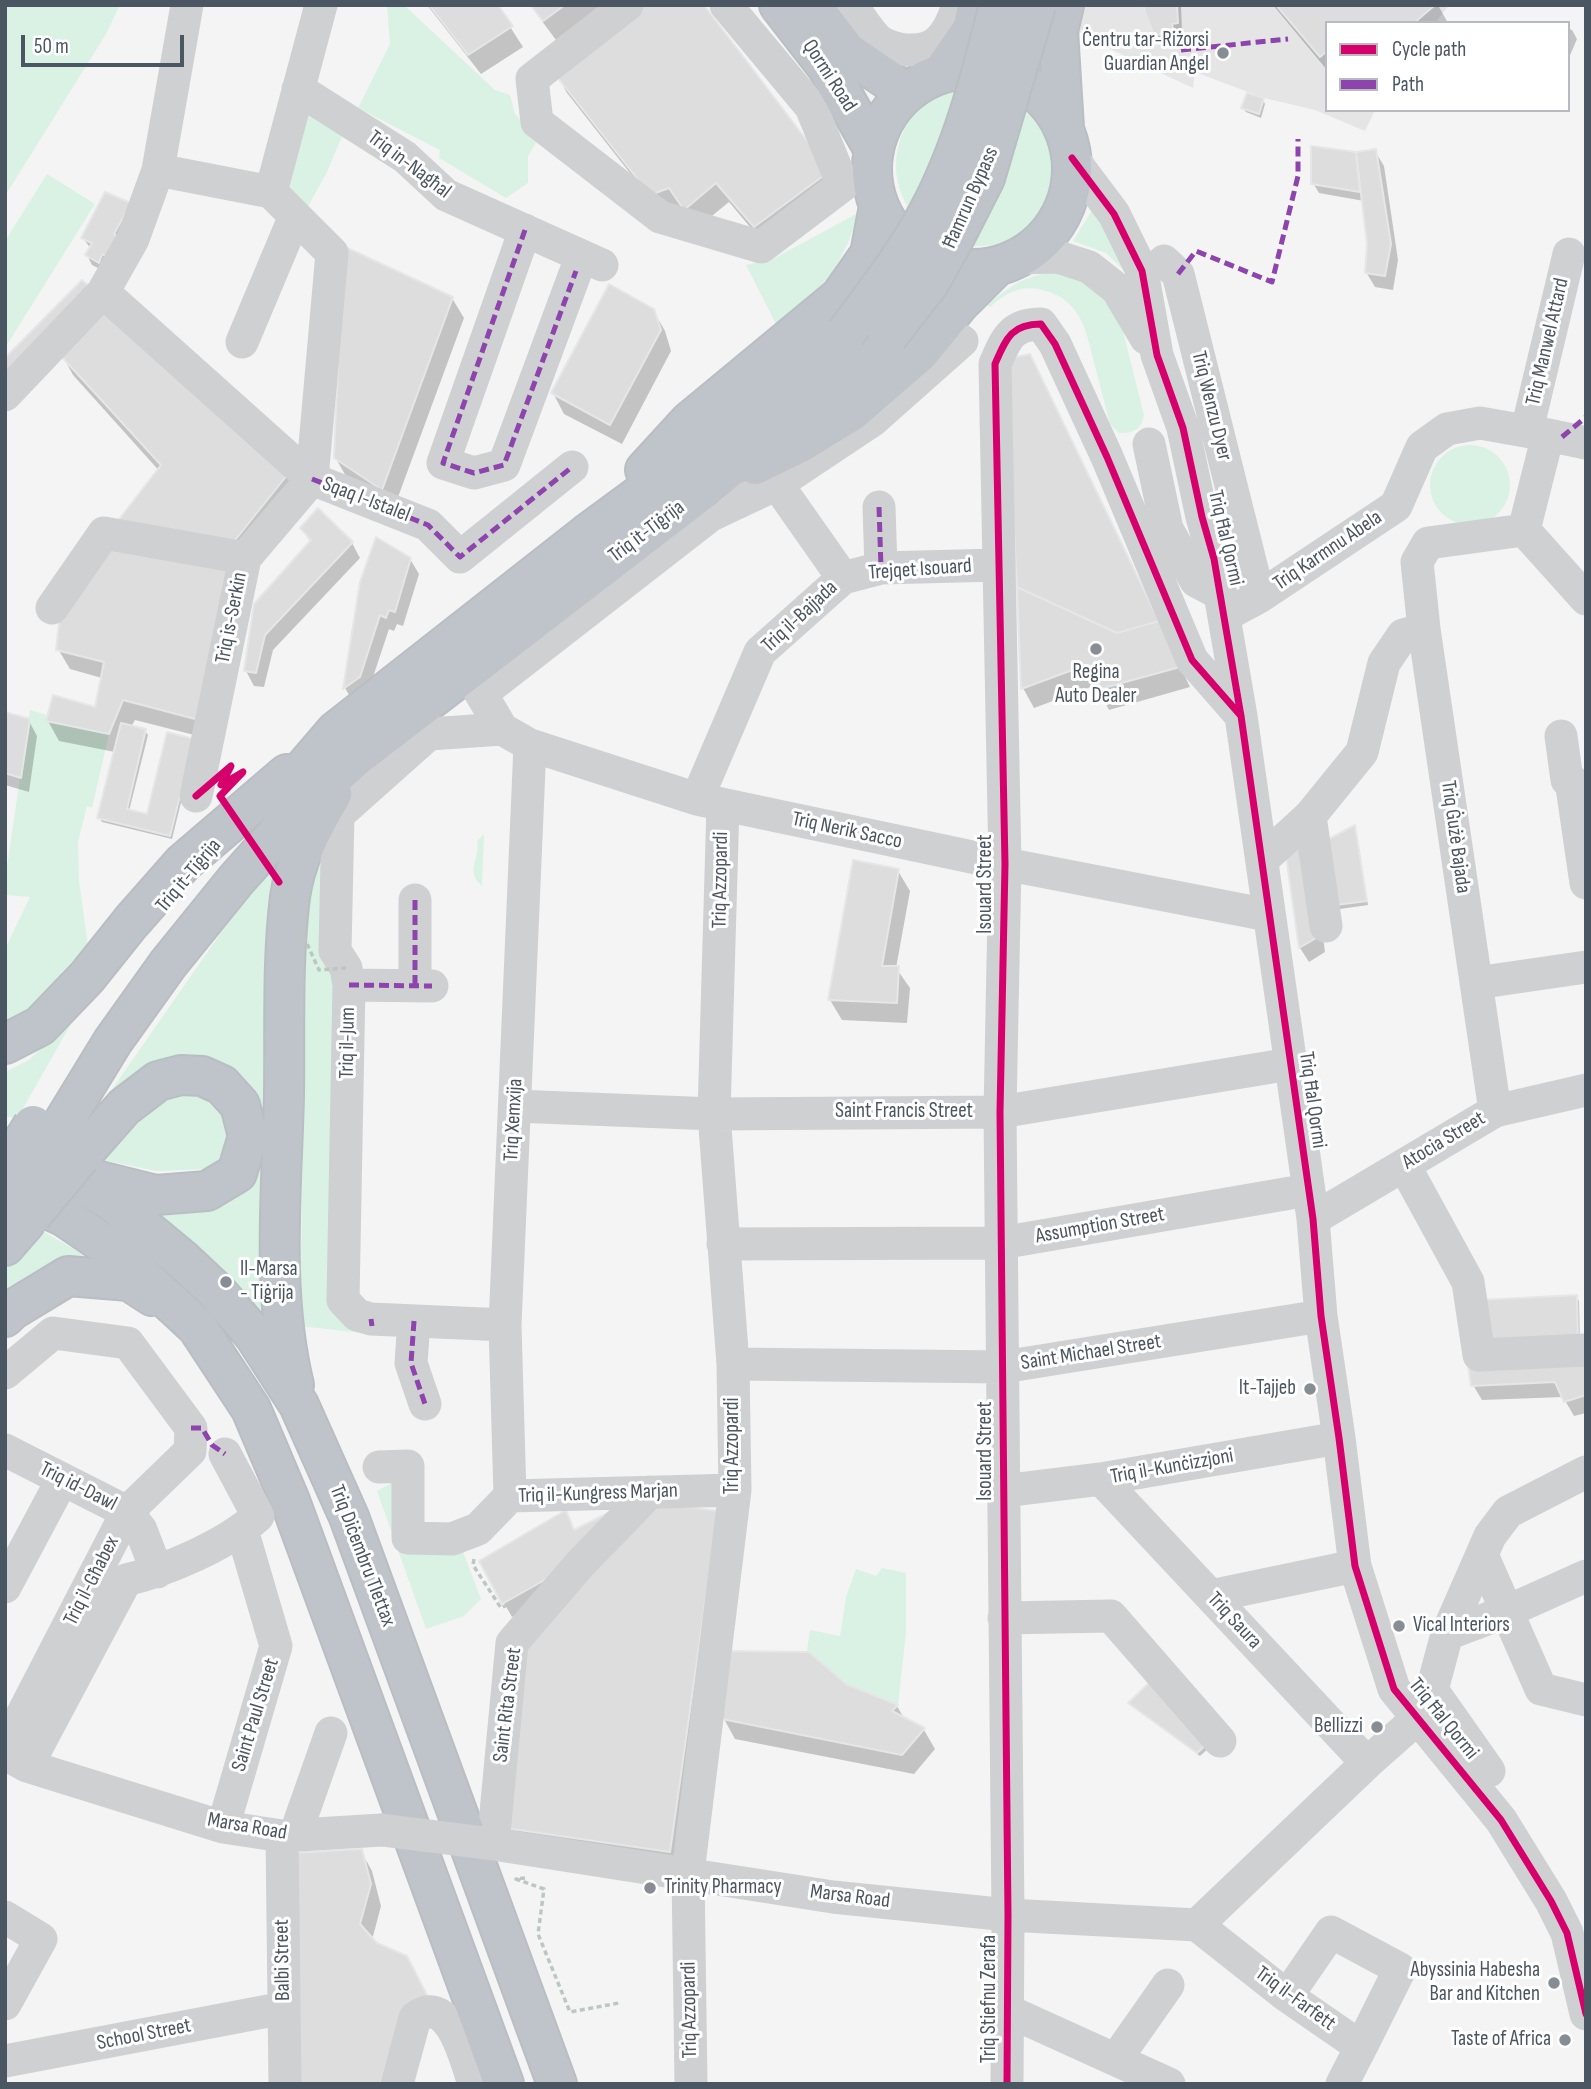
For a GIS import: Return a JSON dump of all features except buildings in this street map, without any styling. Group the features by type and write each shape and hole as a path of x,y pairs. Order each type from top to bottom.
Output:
{"highway":[{"name":"Qormi Road","path":"779,5 827,68 874,150"},
{"name":"Qormi Road","path":"811,5 847,52 907,93"},
{"path":"942,73 973,28 977,5"},
{"name":"Ħamrun Bypass","path":"846,334 927,215 948,171 981,78 999,5"},
{"name":"Ħamrun Bypass","path":"888,336 930,282 985,178 1036,5"},
{"path":"701,491 800,443 852,411 919,353 959,303 1007,262 1035,247 1049,232 1063,211 1071,188 1058,31 1064,5"},
{"path":"1007,262 970,269 950,267 932,261 900,239 879,206 872,178 874,150 885,119 907,93 923,81 942,73 969,69 997,71 1023,82 1045,100 1068,144"},
{"path":"587,534 689,422 840,297 870,254 879,206"},
{"name":"Triq it-Tiġrija","path":"46,1148 93,1029 152,949 215,872 344,745 587,534 754,411 846,334"},
{"name":"Triq it-Tiġrija","path":"344,745 474,682 888,336"},
{"path":"5,1044 40,1026 87,977 183,863 344,745"},
{"path":"299,1405 287,1355 280,1266 290,896 302,849 344,745"},
{"path":"5,1170 46,1148"},
{"path":"11,1221 46,1148"},
{"name":"Triq Diċembru Tlettax","path":"46,1148 184,1261 217,1292 254,1335 299,1405 349,1517 557,2084"},
{"path":"11,1221 63,1216 116,1252 197,1327 251,1409 290,1501 505,2084"},
{"path":"5,1317 68,1276 129,1280 197,1327"}],"street":[{"path":"5,395 103,292 133,239 158,170 187,5"},
{"path":"271,192 321,5"},
{"path":"627,5 532,79 537,122 660,217 761,247 843,185 811,107 726,5"},
{"path":"851,5 876,39 894,48 915,52 935,46 951,27 958,5"},
{"name":"Triq in-Nagħal","path":"298,89 405,157 446,195 525,230 589,268 504,466 474,473 443,463 525,230"},
{"name":"Triq Ħal Qormi","path":"1068,144 1114,214 1142,271 1157,355 1183,428 1222,605 1241,716 1311,1204 1321,1316 1355,1566 1394,1689 1425,1704 1576,1933 1586,2014"},
{"path":"158,170 271,192 332,253 312,479"},
{"path":"242,342 295,216"},
{"name":"Triq Manwel Attard","path":"1524,530 1537,433 1569,254"},
{"name":"Triq Ħal Qormi","path":"1007,262 1058,257 1089,267 1117,289 1157,355"},
{"name":"Triq Wenzu Dyer","path":"1164,261 1178,274 1259,597"},
{"name":"Sqaq l-Istalel","path":"103,292 312,479 428,525 460,557 572,467"},
{"name":"Isouard Street","path":"1008,1915 1000,1112 1005,864 995,364 1008,336 1026,324 1041,324 1055,344 1107,457 1192,660 1241,716"},
{"path":"516,737 474,682 711,515 777,484 873,420 962,341"},
{"name":"Triq Karmnu Abela","path":"1222,605 1259,597 1396,506 1422,447 1447,429 1480,423 1537,433"},
{"path":"1107,457 1149,444 1160,434 1183,428"},
{"path":"1537,433 1586,443"},
{"path":"1149,444 1167,529 1196,581 1222,605"},
{"name":"Triq is-Serkin","path":"196,796 245,558 312,479"},
{"name":"Triq il-Bajjada","path":"710,802 760,652 843,578 777,484"},
{"path":"879,507 881,568"},
{"path":"1524,530 1586,599"},
{"name":"Triq Ġużè Bajada","path":"1495,1111 1424,629 1417,562 1428,543 1524,530"},
{"path":"52,608 104,533 245,558"},
{"name":"Trejqet Isouard","path":"843,578 881,568 999,565"},
{"path":"1262,860 1310,816 1362,752 1384,663 1403,635 1424,629"},
{"name":"Triq il-Jum","path":"505,1325 414,1321 371,1323 357,1315 343,1300 348,976 335,951 338,815 429,734 516,737"},
{"path":"1561,736 1567,780 1571,780 1583,840 1586,883"},
{"name":"Triq Nerik Sacco","path":"516,737 710,802 1005,864 1268,915"},
{"name":"Triq Xemxija","path":"510,1496 505,1325 515,1106 516,737"},
{"name":"Triq Azzopardi","path":"691,2084 688,1873 736,1490 733,1364 714,1114 710,802"},
{"path":"1310,816 1326,926"},
{"path":"348,976 424,986 415,900"},
{"path":"1476,982 1586,967"},
{"name":"Saint Francis Street","path":"515,1106 714,1114 1000,1112 1290,1064"},
{"name":"Atocia Street","path":"1311,1204 1404,1165 1495,1111 1586,1090"},
{"path":"1404,1165 1468,1282 1479,1355 1586,1350"},
{"name":"Assumption Street","path":"723,1244 1001,1243 1311,1204"},
{"name":"Saint Michael Street","path":"733,1364 1003,1367 1321,1316"},
{"path":"414,1321 411,1363 425,1404"},
{"name":"Triq il-Għabex","path":"5,1373 53,1333 128,1343 191,1428 190,1451 127,1513 12,1756"},
{"name":"Triq il-Kunċizzjoni","path":"1003,1491 1101,1479 1339,1438"},
{"name":"Triq id-Dawl","path":"5,1450 127,1513 141,1530 157,1572"},
{"path":"226,1454 258,1516 242,1530"},
{"name":"Triq il-Kungress Marjan","path":"379,1467 408,1466 408,1538 452,1539 478,1529 510,1496 736,1490"},
{"path":"1197,1925 1425,1704 1447,1634 1490,1536 1508,1512 1586,1472"},
{"name":"Triq Saura","path":"1101,1479 1367,1763"},
{"path":"5,1587 62,1480"},
{"name":"Saint Rita Street","path":"493,1844 512,1643 581,1563 650,1492"},
{"name":"Triq il-Għabex","path":"12,1756 126,1580 157,1572 242,1530"},
{"name":"Saint Paul Street","path":"223,1826 276,1646 242,1530"},
{"path":"1482,1555 1541,1689 1586,1700"},
{"path":"1211,1596 1355,1566"},
{"path":"1447,1634 1508,1611 1586,1576"},
{"path":"1004,1618 1111,1616 1220,1741"},
{"path":"288,1836 331,1733"},
{"name":"Marsa Road","path":"12,1756 223,1826 288,1836 382,1830 493,1844 833,1897 1008,1915 1197,1925"},
{"name":"Balbi Street","path":"285,2084 288,1836"},
{"name":"Triq Stiefnu Zerafa","path":"1007,2084 1008,1915"},
{"path":"5,1917 41,1939 5,2004"},
{"name":"Triq il-Farfett","path":"1197,1925 1287,1996 1361,2047"},
{"path":"1287,1996 1331,1932 1400,1969 1342,2084"},
{"path":"1116,2059 1168,1985"},
{"name":"School Street","path":"5,2061 284,2008"},
{"path":"1006,2010 1169,2084"},
{"path":"397,2084 415,2018 430,2011 448,2020 458,2039 474,2084"}],"path":[{"path":"272,871 319,970 348,976"},
{"path":"478,1529 473,1564 501,1608 512,1601"},
{"path":"527,1878 516,1879 544,1889 538,1934 570,2012 619,2003"}],"shaded area":[{"name":"Ċentru tar-Riżorsi Guardian Angel","path":"1084,5 1449,5 1437,21 1325,21 1325,112 1374,112 1365,131 1315,110 1264,98 1195,72 1193,88 1078,34"}],"green space":[{"path":"5,5 120,5 106,34 5,196"},
{"path":"387,5 404,5 495,90 510,95 515,114 538,139 528,156 528,183 506,198 439,158 440,150 358,108 390,44"},
{"path":"977,84 1008,91 1034,108 1051,134 1058,165 1051,196 1034,222 1008,239 977,246 946,239 920,222 903,196 896,165 903,134 920,108 946,91"},
{"path":"306,107 343,134 327,172 306,210 284,189"},
{"path":"47,174 95,204 5,348 5,241"},
{"path":"1096,204 1132,278 1106,253 1073,241"},
{"path":"858,213 846,247 828,278 793,319 779,330 746,265 773,259"},
{"path":"1063,270 1084,275 1118,311 1144,415 1139,427 1129,433 1119,433 1110,424 1088,340 1073,307 1064,299 1038,289 1018,290 990,307 987,305 1022,281"},
{"path":"1470,445 1485,448 1498,457 1507,470 1510,485 1507,500 1498,513 1485,522 1470,525 1455,522 1442,513 1433,500 1430,485 1433,470 1442,457 1455,448"},
{"path":"30,710 109,734 92,808 87,806 78,842 79,881 88,946 61,973 67,985 5,1028 5,949 30,897 5,895 5,880"},
{"path":"484,834 482,886 474,875 474,870 477,841"},
{"path":"286,852 272,1340 145,1211 209,1209 249,1189 263,1150 251,1095 227,1064 188,1059 99,1108 243,901"},
{"path":"325,863 321,961 336,980 361,1333 300,1326 307,876"},
{"path":"76,1015 17,1119 5,1116 5,1072 29,1060"},
{"path":"178,1087 229,1099 228,1155 207,1169 156,1171 98,1159 142,1108"},
{"path":"39,1229 89,1258 14,1298 5,1307 5,1271"},
{"path":"392,1483 400,1526 462,1549 481,1599 464,1616 426,1629 377,1491"},
{"path":"882,1568 906,1573 906,1632 898,1705 846,1684 807,1650 810,1630 840,1636 846,1597 856,1569 876,1576"}],"marked path":[{"path":"1181,50 1288,39"},
{"path":"1178,274 1196,251 1272,282 1298,176 1298,139"},
{"path":"525,230 443,463 474,473 504,465 576,271"},
{"path":"1562,437 1586,417"},
{"path":"312,479 428,525 460,557 572,467"},
{"path":"879,507 881,568"},
{"path":"415,900 415,986"},
{"path":"349,985 432,986"},
{"path":"371,1319 372,1326"},
{"path":"414,1321 411,1363 425,1404"},
{"path":"191,1428 202,1428 212,1445 225,1454"}],"cycle path":[{"path":"1072,158 1114,214 1142,271 1157,355 1183,428 1214,559 1241,716 1313,1219 1321,1316 1355,1566 1394,1689 1501,1820 1551,1901 1567,1933 1586,2014"},
{"path":"1007,2084 1008,1915 1000,1112 1005,864 995,364 1006,340 1016,330 1041,324 1055,344 1107,457 1192,660 1241,716"},
{"path":"196,796 231,766 221,785 243,772 220,796 279,882"}],"place":[{"name":"Ċentru tar-Riżorsi Guardian Angel","path":"1223,53"},
{"name":"Regina Auto Dealer","path":"1096,649"},
{"name":"Il-Marsa - Tiġrija","path":"226,1282"},
{"name":"It-Tajjeb","path":"1310,1389"},
{"name":"Vical Interiors","path":"1399,1626"},
{"name":"Bellizzi","path":"1377,1727"},
{"name":"Trinity Pharmacy","path":"650,1888"},
{"name":"Abyssinia Habesha Bar and Kitchen","path":"1554,1983"},
{"name":"Taste of Africa","path":"1565,2040"}]}
